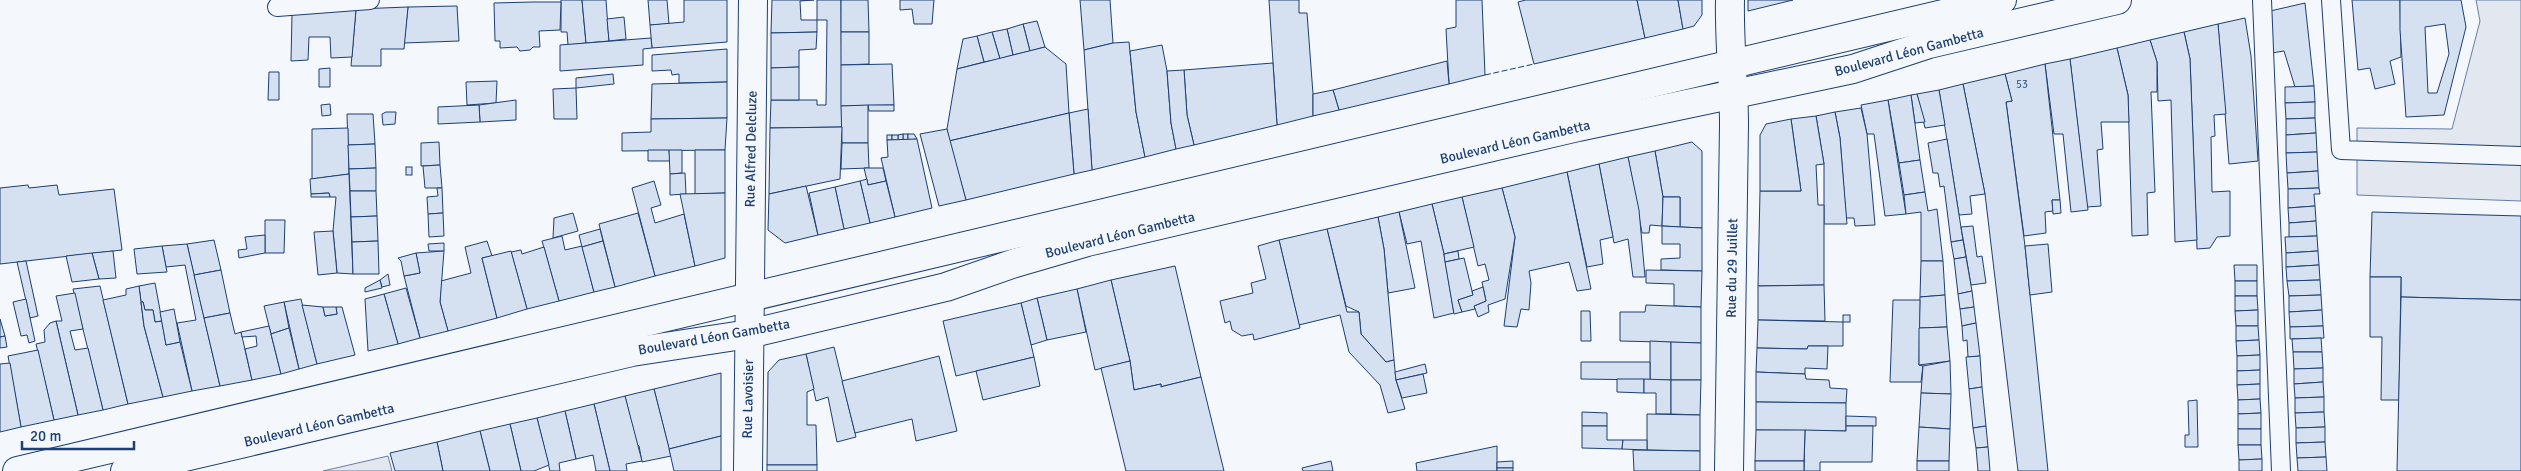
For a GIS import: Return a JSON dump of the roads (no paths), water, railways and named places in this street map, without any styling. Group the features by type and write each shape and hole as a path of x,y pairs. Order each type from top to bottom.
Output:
{"main road":[{"name":"Rue Alfred Delcluze","path":"749,298 753,0"},
{"name":"Rue du 29 Juillet","path":"1729,471 1734,94 1730,64 1730,0"},
{"name":"Boulevard Léon Gambetta","path":"125,471 162,457 749,298 2002,0"},
{"name":"Boulevard Léon Gambetta","path":"17,471 162,457 632,352 749,334 946,287 1014,263 1087,242 1550,133 1853,69 1930,44 2117,0"},
{"name":"Rue Lavoisier","path":"748,471 749,298"}],"lane":[{"path":"277,7 370,0"},
{"path":"2262,0 2281,471"},
{"path":"2331,0 2341,150 2521,156"}]}
